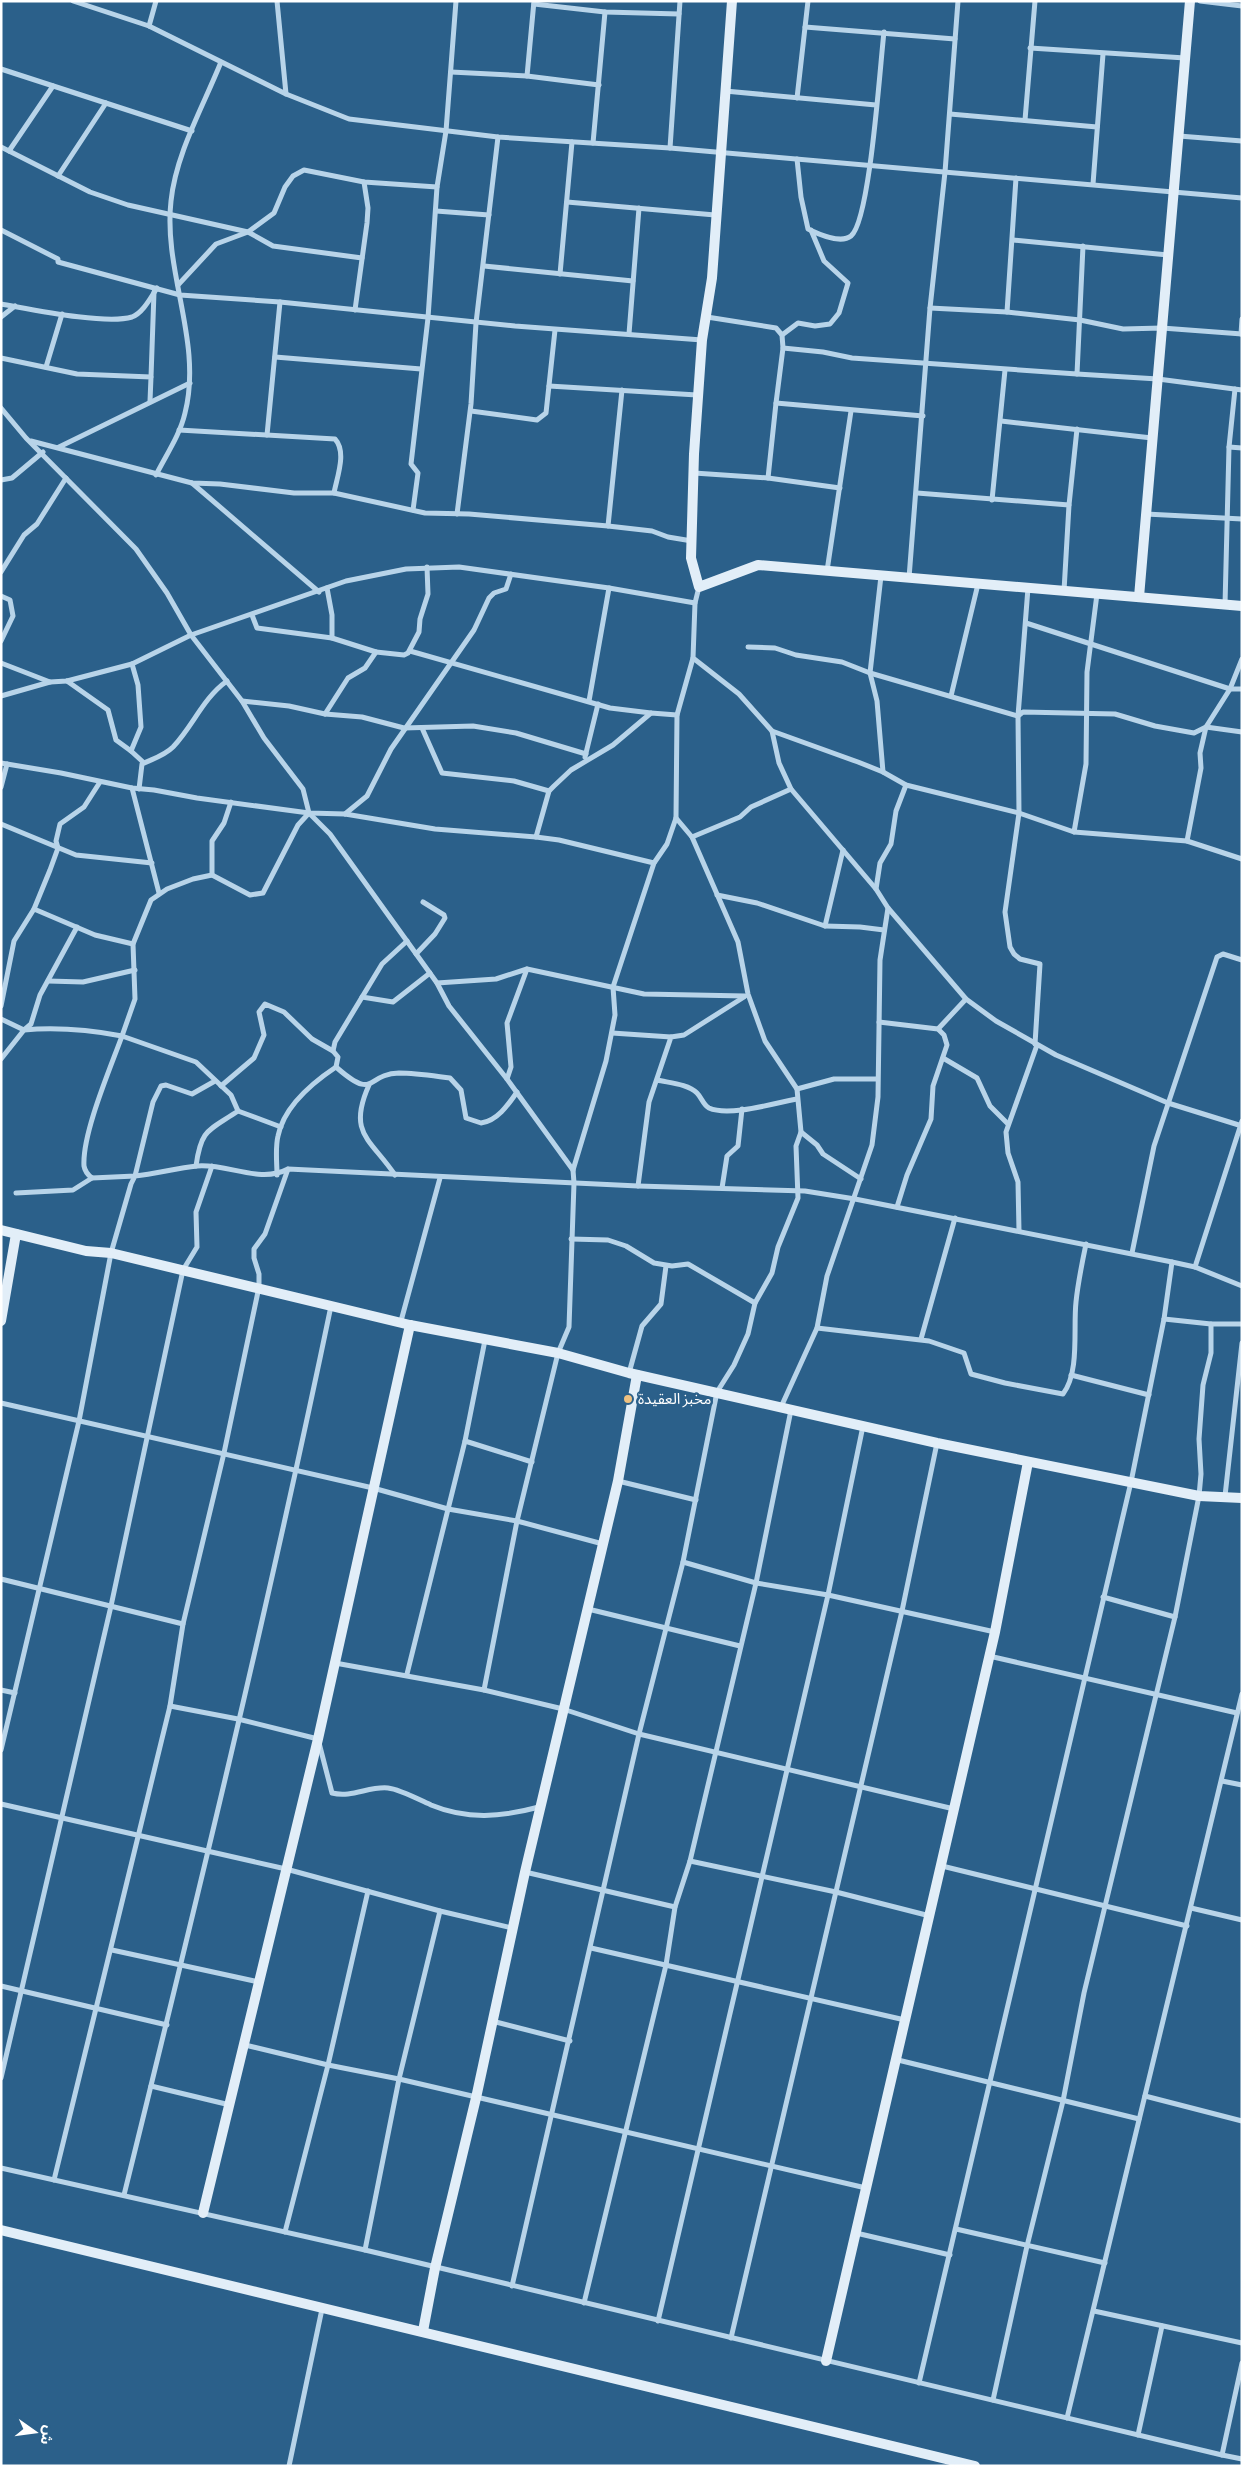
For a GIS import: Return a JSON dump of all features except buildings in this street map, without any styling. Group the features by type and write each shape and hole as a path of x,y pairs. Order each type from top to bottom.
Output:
{"street":[{"path":"73,1 149,26 286,94 349,119 498,137 670,148 1242,198"},
{"path":"149,26 156,1"},
{"path":"277,1 286,94"},
{"path":"413,510 418,473 411,464 428,318 437,187 446,131 456,1"},
{"path":"670,148 680,1"},
{"path":"484,1690 517,1521 558,1354 570,1322 573,1170 606,1061 615,1015 613,987 654,863 667,844 676,818 677,715 693,658 695,603 700,587 691,558 697,395 702,340 707,318 732,1"},
{"path":"797,98 808,1"},
{"path":"910,578 924,416 930,308 945,172 958,1"},
{"path":"1025,120 1035,1"},
{"path":"1139,598 1190,1"},
{"path":"1200,1 1242,6"},
{"path":"527,76 534,2 605,12 679,14"},
{"path":"593,143 605,12"},
{"path":"805,27 955,39"},
{"path":"811,230 842,240 849,238 857,230 869,165 884,32"},
{"path":"1030,48 1186,58"},
{"path":"1093,184 1103,54"},
{"path":"156,475 179,430 185,412 190,382 190,358 172,255 170,216 176,176 220,62"},
{"path":"1,69 192,131"},
{"path":"451,72 527,76 599,86"},
{"path":"9,151 53,86"},
{"path":"725,91 876,105"},
{"path":"58,176 106,103"},
{"path":"950,114 1097,127"},
{"path":"1179,136 1242,141"},
{"path":"457,514 471,411 476,323 498,137"},
{"path":"560,274 572,142"},
{"path":"1,147 90,192 170,216 248,232 273,246 362,258"},
{"path":"782,335 798,324 815,326 830,324 839,313 848,283 824,261 811,230 808,229 801,198 798,159"},
{"path":"178,285 216,244 248,232 274,213 285,187 293,176 304,170 364,182 437,187"},
{"path":"1007,312 1016,178"},
{"path":"356,310 368,208 364,182"},
{"path":"568,202 715,215"},
{"path":"629,334 639,208"},
{"path":"436,211 489,215"},
{"path":"1,230 58,259 58,262 180,295 280,302 555,330 702,340"},
{"path":"1013,240 1168,255"},
{"path":"1077,374 1083,246"},
{"path":"484,266 633,281"},
{"path":"1,304 62,314 117,318 132,317 142,309 156,290"},
{"path":"150,401 156,290"},
{"path":"267,435 280,302"},
{"path":"1,317 15,306"},
{"path":"930,308 1007,312 1080,320 1123,329 1162,328 1241,334 1242,319"},
{"path":"46,367 62,314"},
{"path":"707,318 776,328 782,335 783,348 768,478"},
{"path":"471,411 537,420 543,417 546,412 555,330"},
{"path":"783,348 823,352 852,358 1158,379 1242,390"},
{"path":"275,357 421,369"},
{"path":"1,358 99,376 151,377"},
{"path":"992,500 1002,421 1005,370"},
{"path":"59,447 190,382"},
{"path":"549,386 697,395"},
{"path":"1225,605 1229,518 1229,447 1235,389"},
{"path":"608,526 622,390"},
{"path":"776,403 924,416"},
{"path":"1,408 136,549 167,593 191,635 242,701 264,738 303,789 309,813 330,834 438,983 449,1006 517,1092 573,1170"},
{"path":"828,571 851,411"},
{"path":"1002,421 1152,438"},
{"path":"179,430 335,439 339,444 341,452 334,493"},
{"path":"1064,591 1077,430"},
{"path":"30,440 156,475 192,483 220,484 294,493 334,493 425,513 608,526 652,531 668,537 692,541"},
{"path":"1229,447 1242,448"},
{"path":"1,480 12,478 43,452"},
{"path":"694,473 768,478 840,488"},
{"path":"1,572 24,535 37,524 66,478"},
{"path":"192,483 319,592"},
{"path":"917,493 1070,505"},
{"path":"1146,514 1242,519"},
{"path":"700,587 758,565 1242,606"},
{"path":"252,615 257,628 332,638 376,652 404,655 410,650 419,632 420,619 428,594 427,567"},
{"path":"1,696 50,682 67,681 132,664 191,635 328,588 376,574 427,567 459,567 512,574 695,603"},
{"path":"345,814 367,796 404,728 474,630 489,598 494,593 506,589 512,574"},
{"path":"881,575 870,673 877,701 883,772"},
{"path":"951,696 978,584"},
{"path":"328,588 332,615 332,638"},
{"path":"589,701 609,588"},
{"path":"1019,1231 1018,1182 1006,1144 1008,1124 1036,1045 1040,964 1020,959 1014,954 1010,947 1005,912 1019,813 1018,716 1028,588"},
{"path":"1074,832 1086,764 1088,712 1086,680 1097,594"},
{"path":"1,596 10,600 12,616 1,641"},
{"path":"1026,623 1230,689 1242,689"},
{"path":"748,647 775,648 796,655 842,662 870,673 1018,716"},
{"path":"410,650 598,704 677,715"},
{"path":"325,714 348,678 365,668 376,652"},
{"path":"693,658 739,694 772,731 883,772 906,786 1019,813 1074,832 1187,841 1242,859"},
{"path":"1187,841 1201,768 1200,753 1206,728 1230,689 1242,659"},
{"path":"1,663 50,682"},
{"path":"131,751 141,727 138,685 132,664"},
{"path":"67,681 108,710 116,740 143,762 152,761 172,748 215,689 227,681"},
{"path":"242,701 288,706 325,714 362,717 404,728 473,726 516,732 586,754"},
{"path":"584,762 598,704"},
{"path":"536,837 550,791 571,770 613,745 651,712"},
{"path":"1018,716 1023,712 1088,712 1114,714 1155,726 1194,733 1206,728 1242,732"},
{"path":"422,728 442,773 514,781 550,791"},
{"path":"772,731 779,764 791,789 876,889 888,908 966,999 996,1021 1036,1045 1168,1102 1241,1124 1195,1267"},
{"path":"139,789 143,762"},
{"path":"1,788 4,764 132,788 309,813 345,814 418,826 559,840 654,863"},
{"path":"1,1006 14,941 34,910 58,848 56,841 60,824 84,807 100,782"},
{"path":"876,889 880,864 891,844 896,811 906,786"},
{"path":"132,788 159,893"},
{"path":"692,837 740,817 751,807 791,789"},
{"path":"212,875 212,840 224,823 231,802"},
{"path":"92,1178 86,1174 84,1166 88,1136 135,999 133,944 146,909 159,893 193,879 212,875 250,895 263,893 298,825 309,813"},
{"path":"512,2286 570,2041 639,1734 665,1626 683,1562 717,1392 734,1365 748,1334 755,1303 772,1273 778,1248 796,1205 796,1146 800,1132 797,1088 765,1041 747,995 738,942 692,837 676,818"},
{"path":"1,824 76,855 152,863"},
{"path":"825,926 843,850"},
{"path":"717,895 757,903 825,926 884,930"},
{"path":"416,954 435,934 445,918 444,915 423,902"},
{"path":"584,2303 666,1964 675,1907 690,1861 756,1583 786,1408 817,1328 827,1276 855,1199 872,1144 877,1119 880,960 888,908"},
{"path":"34,910 95,935 133,944"},
{"path":"1,1059 31,1024 40,995 77,928"},
{"path":"333,1051 335,1042 382,964 406,941"},
{"path":"1132,1254 1154,1146 1217,957 1223,954 1242,960"},
{"path":"438,983 496,979 527,969 644,994 747,995"},
{"path":"507,1079 511,1067 507,1023 527,969"},
{"path":"48,981 83,982 135,970"},
{"path":"362,997 393,1002 430,974"},
{"path":"612,1033 671,1037 684,1036 747,995"},
{"path":"938,1029 966,999"},
{"path":"221,1086 254,1058 264,1035 259,1012 265,1004 284,1012 312,1039 338,1056 336,1067 303,1092 280,1126 277,1138 277,1175"},
{"path":"1,1019 24,1030 44,1028 101,1032 122,1036 196,1062 231,1095 238,1111 280,1126"},
{"path":"880,1022 938,1029 946,1040 943,1058 933,1086 929,1129 907,1175 897,1207"},
{"path":"638,1186 649,1102 671,1037"},
{"path":"943,1058 977,1078 990,1106 1008,1124"},
{"path":"336,1067 351,1080 369,1085 397,1073 450,1078 461,1090 466,1118 481,1124 494,1119 507,1107 517,1092"},
{"path":"797,1088 834,1079 877,1079"},
{"path":"657,1080 691,1088 707,1107 727,1110 797,1099"},
{"path":"1,1750 79,1421 111,1253 135,1176 153,1102 161,1086 166,1085 192,1094 215,1081"},
{"path":"369,1085 359,1112 365,1138 372,1148 380,1153 395,1175"},
{"path":"722,1188 727,1156 738,1146 742,1109"},
{"path":"196,1166 199,1144 203,1135 238,1111"},
{"path":"800,1132 817,1145 823,1154 861,1179"},
{"path":"16,1193 72,1190 92,1178 135,1176 196,1166 212,1166 242,1173 277,1175 288,1169 440,1178 797,1191 855,1199 1172,1262 1195,1267 1242,1286"},
{"path":"1,2078 111,1606 183,1270 197,1247 196,1212 212,1166"},
{"path":"54,2180 112,1950 170,1706 183,1624 224,1453 259,1287 259,1274 254,1258 254,1249 265,1234 288,1169"},
{"path":"203,2213 318,1740 374,1488 406,1323 440,1178"},
{"path":"921,1340 955,1218"},
{"path":"1,1230 86,1251 111,1253 406,1323 558,1354 633,1374 937,1443 1199,1496 1242,1498"},
{"path":"1,1321 16,1234"},
{"path":"571,1239 608,1240 618,1243 648,1260 666,1266 688,1264 755,1303"},
{"path":"817,1328 936,1342 961,1351 966,1356 969,1372 1005,1383 1061,1394 1065,1392 1071,1375 1077,1288 1086,1244"},
{"path":"920,2383 1034,1889 1131,1482 1164,1319 1172,1262"},
{"path":"423,2331 435,2268 476,2098 512,1928 618,1481 633,1374 642,1326 661,1304 666,1266"},
{"path":"124,2196 208,1851 296,1471 331,1306"},
{"path":"1164,1319 1211,1324 1242,1324"},
{"path":"993,2400 1027,2246 1063,2101 1105,1906 1175,1617 1199,1496 1201,1474 1199,1439 1203,1385 1211,1354 1211,1324"},
{"path":"407,1674 465,1441 485,1340"},
{"path":"1225,1496 1242,1343"},
{"path":"1071,1375 1149,1395"},
{"path":"1,1403 149,1435 374,1488 448,1508 517,1521 602,1544"},
{"path":"658,2321 700,2150 788,1770 828,1595 863,1426"},
{"path":"465,1441 532,1462"},
{"path":"731,2338 773,2167 902,1612 937,1443"},
{"path":"826,2361 898,2060 995,1632 1028,1462"},
{"path":"618,1481 696,1500"},
{"path":"683,1562 756,1583 828,1595 995,1632"},
{"path":"1,1579 183,1624"},
{"path":"1103,1598 1175,1617"},
{"path":"587,1609 665,1626 740,1646"},
{"path":"989,1656 1237,1713"},
{"path":"334,1663 407,1674 484,1690 564,1709 639,1734 954,1809"},
{"path":"1,1690 15,1693"},
{"path":"1067,2418 1192,1908 1242,1694"},
{"path":"170,1706 238,1719 318,1740"},
{"path":"318,1740 332,1793 343,1796 388,1788 441,1809 468,1816 513,1814 540,1807"},
{"path":"1222,1781 1242,1785"},
{"path":"1,1804 286,1869 440,1911 512,1928"},
{"path":"690,1861 836,1892 930,1916"},
{"path":"942,1866 1187,1926"},
{"path":"525,1872 675,1907"},
{"path":"285,2232 328,2065 368,1891"},
{"path":"1192,1908 1242,1920"},
{"path":"365,2250 399,2079 440,1911"},
{"path":"591,1948 906,2020"},
{"path":"112,1950 260,1982"},
{"path":"1,1986 22,1993 97,2008 167,2025"},
{"path":"492,2021 570,2041"},
{"path":"245,2045 867,2188"},
{"path":"898,2060 1139,2119"},
{"path":"151,2086 230,2105"},
{"path":"1145,2096 1242,2121"},
{"path":"1,2168 365,2250 1242,2459"},
{"path":"956,2229 1105,2264"},
{"path":"1,2230 975,2466"},
{"path":"856,2233 950,2255"},
{"path":"289,2466 322,2309"},
{"path":"1094,2311 1242,2343"},
{"path":"1138,2435 1162,2326"},
{"path":"1222,2455 1242,2363"}],"place":[{"name":"مخبز العقيدة","path":"628,1399"}]}
